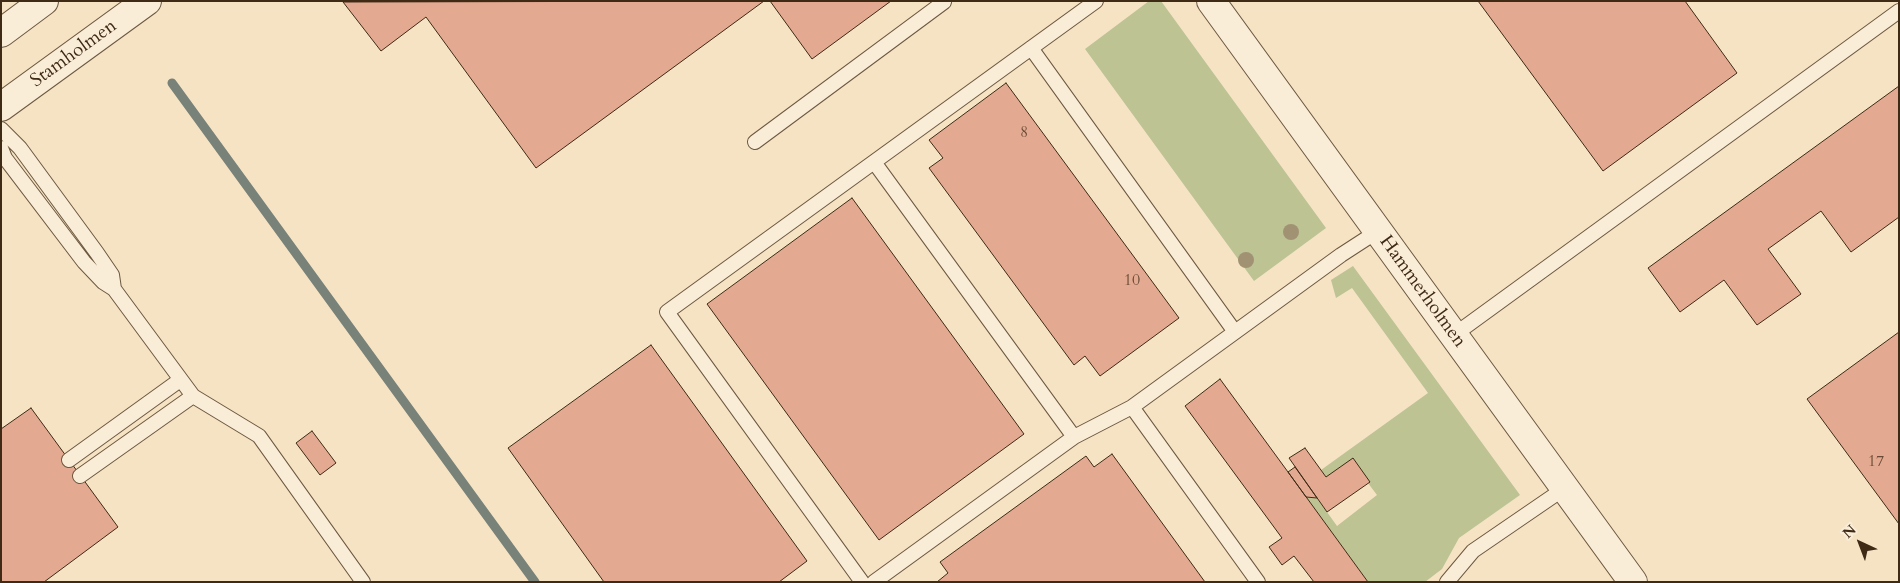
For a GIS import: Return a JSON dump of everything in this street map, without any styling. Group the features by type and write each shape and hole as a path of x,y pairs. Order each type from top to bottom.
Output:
{"street":[{"path":"1,33 44,1"},
{"name":"Stamholmen","path":"1,107 147,1"},
{"name":"Hammerholmen","path":"1211,1 1633,582"}],"lane":[{"path":"862,582 667,312 1096,1"},
{"path":"755,142 944,2"},
{"path":"1454,335 1899,11"},
{"path":"1031,48 1235,332"},
{"path":"1,129 20,148 97,253 112,275 114,289"},
{"path":"1,148 5,158 84,262 103,282 114,289 193,396 259,436 363,582"},
{"path":"874,162 1074,437"},
{"path":"874,582 1074,437 1132,407 1341,255 1378,231"},
{"path":"69,460 180,380"},
{"path":"80,476 193,396"},
{"path":"1132,407 1258,582"},
{"path":"1447,582 1473,550 1565,488"}],"green space":[{"path":"1149,1 1161,1 1326,228 1254,281 1085,49"},
{"path":"1353,266 1520,495 1459,538 1442,569 1425,582 1368,582 1306,497 1317,498 1337,526 1377,495 1368,483 1326,477 1321,470 1428,393 1352,288 1336,298 1331,280"}],"building":[{"path":"764,1 536,168 426,17 381,51 343,2"},
{"path":"770,1 891,1 812,59"},
{"path":"1478,1 1685,1 1737,73 1603,171"},
{"path":"1006,83 1179,318 1100,376 1085,356 1074,365 929,168 943,158 929,140"},
{"path":"1899,86 1899,217 1851,252 1821,211 1768,249 1801,294 1757,325 1724,280 1680,312 1648,268"},
{"path":"852,198 1024,434 879,540 707,304"},
{"path":"1899,332 1899,524 1807,399"},
{"path":"651,345 807,561 779,582 604,582 508,448"},
{"path":"1220,379 1368,582 1314,582 1294,556 1282,565 1269,547 1282,538 1185,406"},
{"path":"31,408 118,527 44,582 1,582 1,429"},
{"path":"312,431 336,463 320,475 296,443"},
{"path":"1305,448 1326,477 1353,458 1370,482 1327,512 1289,458"},
{"path":"1112,454 1205,582 937,582 948,573 940,562 1086,456 1094,467"},
{"path":"1295,467 1317,498 1306,497 1288,472"}],"waterway":[{"path":"172,83 535,582"}]}
